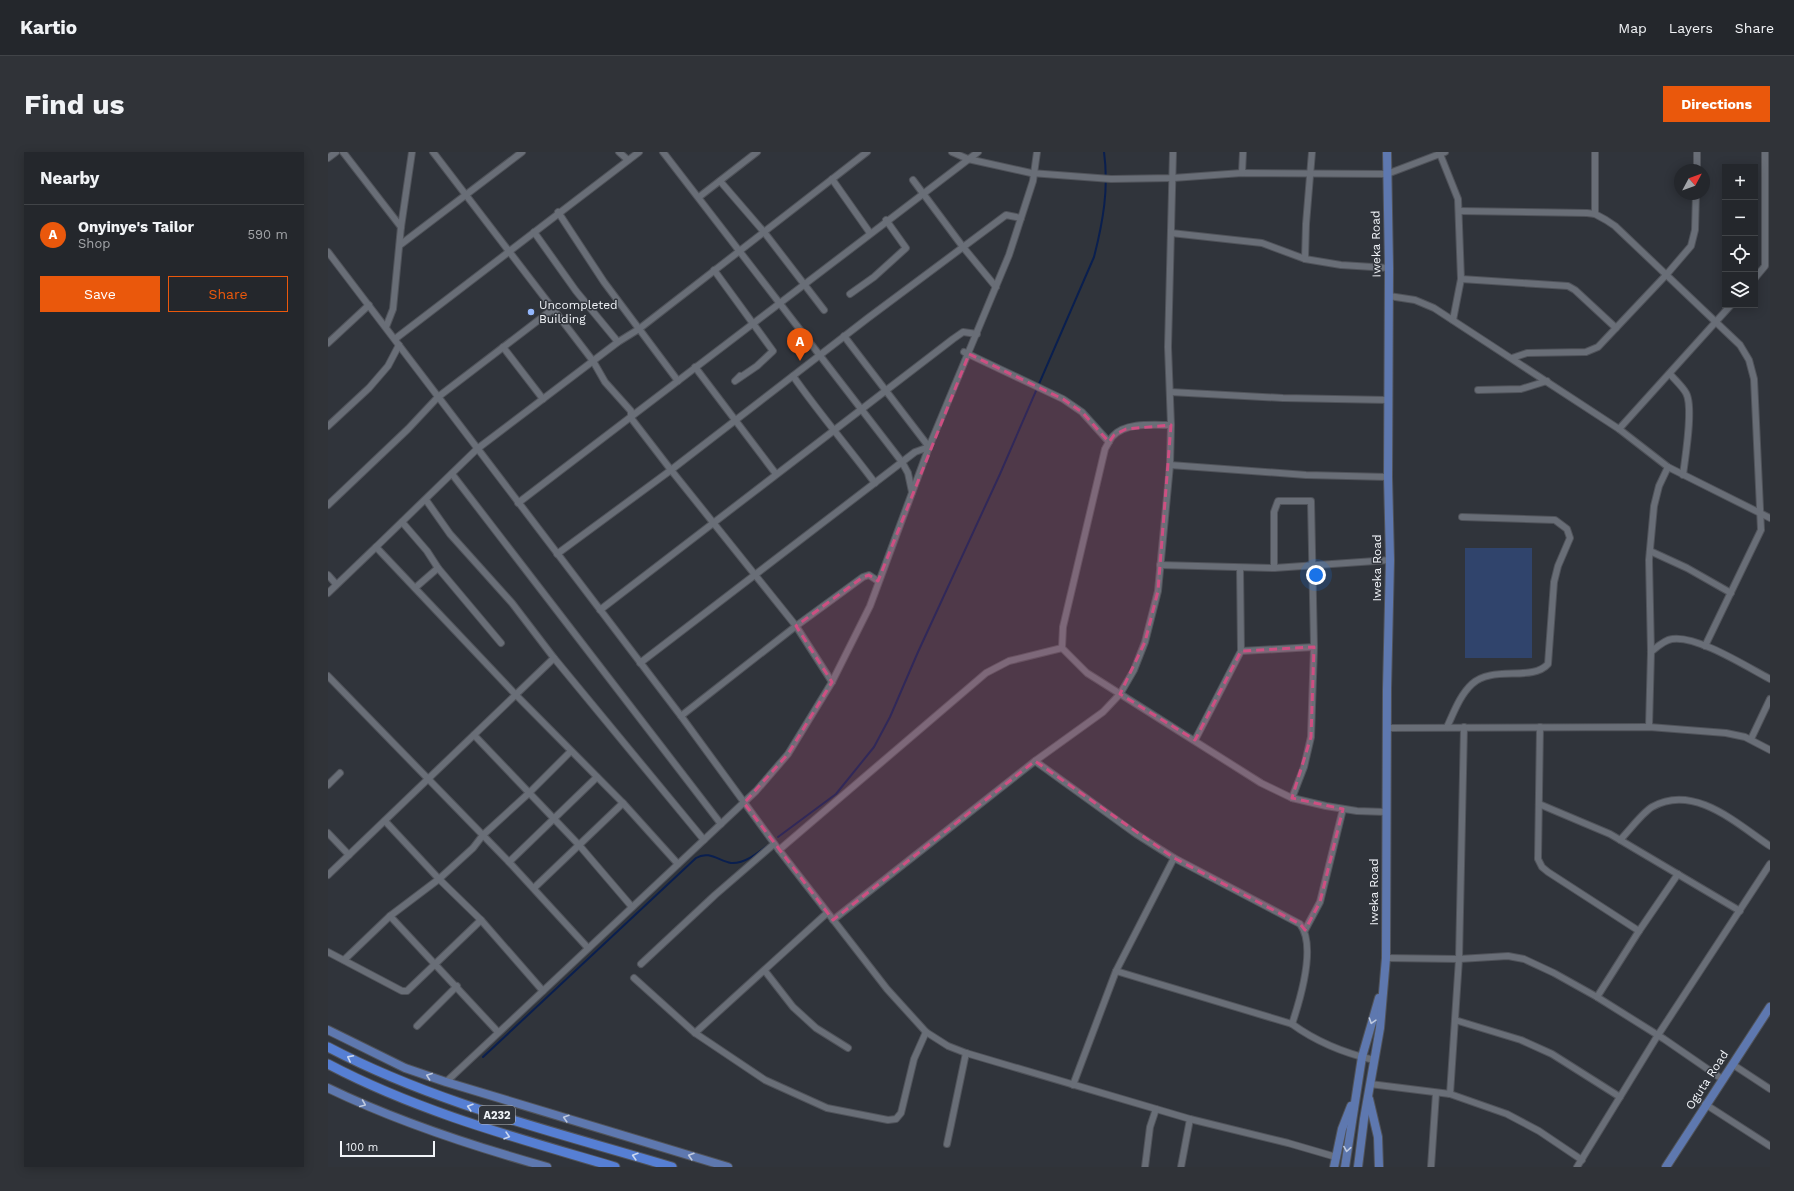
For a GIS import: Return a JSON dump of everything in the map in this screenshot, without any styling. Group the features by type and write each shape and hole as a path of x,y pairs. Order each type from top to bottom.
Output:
{"highway":[{"name":"A232","path":"328,1047 384,1074 450,1101 672,1167"},
{"name":"A232","path":"328,1064 375,1087 440,1114 615,1167"}],"main road":[{"name":"Iweka Road","path":"1384,984 1386,958 1386,812 1390,560 1388,477 1389,268 1387,152"},
{"path":"1344,1167 1362,1057 1384,984"},
{"path":"1358,1167 1368,1096 1380,1028 1384,984"},
{"name":"Oguta Road","path":"1666,1167 1705,1104 1770,1006"},
{"path":"328,1030 406,1068 446,1082 728,1167"},
{"path":"328,1088 385,1114 483,1149 547,1167"},
{"path":"1334,1167 1344,1121 1355,1096"},
{"path":"1368,1096 1378,1132 1379,1167"}],"street":[{"path":"328,158 336,152"},
{"path":"343,152 401,227"},
{"path":"386,327 393,309 401,227 412,152"},
{"path":"433,152 593,361 605,382 631,411 631,418 796,626 832,682"},
{"path":"400,245 522,152"},
{"path":"619,152 628,160"},
{"path":"395,339 508,250 639,152"},
{"path":"664,152 819,356 902,462 908,473 912,493"},
{"path":"698,197 757,152"},
{"path":"328,593 426,500 477,449 618,342 639,329 867,152"},
{"path":"952,152 968,159 1035,173 1112,179 1174,178 1242,173 1387,174 1443,153 1458,198 1461,279 1453,320"},
{"path":"518,503 631,418 886,220 978,152"},
{"path":"446,1082 744,803 788,754 832,682 870,606 878,581 966,353 977,334 1009,255 1035,173 1037,152"},
{"path":"833,920 1035,761 1103,712 1120,694 1134,670 1146,642 1158,591 1170,465 1171,425 1168,347 1174,178 1173,152"},
{"path":"1242,173 1243,152"},
{"path":"1305,259 1306,224 1312,152"},
{"path":"1595,152 1595,214"},
{"path":"1697,152 1697,164"},
{"path":"1758,275 1768,265 1765,152"},
{"path":"832,179 870,233"},
{"path":"913,180 996,288"},
{"path":"720,181 764,232 824,310"},
{"path":"1512,358 1527,353 1592,351 1598,347 1692,246 1694,239 1696,200"},
{"path":"1458,211 1595,214 1615,226 1667,274 1740,345 1749,360 1754,379 1762,514 1761,530 1705,646"},
{"path":"558,212 604,282 678,381"},
{"path":"557,554 671,470 844,336 963,247 1006,216 1021,218"},
{"path":"850,294 874,277 906,248 886,220"},
{"path":"534,232 576,291 618,342"},
{"path":"1171,233 1262,243 1305,259 1341,265 1389,268"},
{"path":"329,257 386,327 477,449 681,716 774,844 887,989 926,1032 948,1046 966,1053 1190,1119 1288,1143 1336,1157"},
{"path":"714,270 773,351 757,366 735,381 740,376"},
{"path":"1461,279 1568,286 1575,290 1616,328"},
{"path":"1389,296 1415,300 1434,308 1547,381 1619,430 1668,467 1770,518"},
{"path":"328,344 369,305"},
{"path":"1619,430 1728,308"},
{"path":"328,505 408,429 438,396 554,309"},
{"path":"600,610 963,332 977,334"},
{"path":"844,336 929,447"},
{"path":"328,426 369,388 388,366 399,345"},
{"path":"503,347 543,400"},
{"path":"966,353 1044,389 1082,412 1109,442"},
{"path":"695,368 776,474"},
{"path":"1670,374 1686,394 1688,400 1688,424 1683,475"},
{"path":"793,376 875,483"},
{"path":"1478,390 1521,389 1547,381"},
{"path":"1170,392 1283,398 1388,400"},
{"path":"1171,425 1139,426 1126,429 1114,435 1105,449 1063,627 1062,648 1087,673 1261,783 1292,798 1326,806 1386,812"},
{"path":"640,663 915,452 929,447"},
{"path":"1170,465 1306,475 1388,477"},
{"path":"1649,727 1651,652 1650,551 1654,506 1659,486 1668,467"},
{"path":"452,474 721,824"},
{"path":"426,500 450,534 512,604 554,658 704,840"},
{"path":"1274,568 1274,512 1278,501 1311,501 1314,647 1311,737 1304,767 1292,798"},
{"path":"1447,727 1458,702 1477,680 1483,677 1506,673 1538,671 1548,664 1554,582 1558,566 1570,538 1567,530 1555,520 1462,517"},
{"path":"402,522 428,551 438,568 501,643"},
{"path":"376,547 516,695 623,803 678,864"},
{"path":"1650,551 1687,568 1731,593"},
{"path":"1160,565 1274,568 1390,560"},
{"path":"415,588 438,568"},
{"path":"1195,740 1242,651 1240,568"},
{"path":"681,716 796,626 863,577 869,575 878,581"},
{"path":"328,576 336,584"},
{"path":"1651,652 1665,641 1672,639 1688,640 1705,646 1770,679"},
{"path":"1242,651 1314,647"},
{"path":"779,850 986,673 1008,661 1062,648"},
{"path":"328,875 554,658"},
{"path":"328,676 534,888 588,948"},
{"path":"1751,740 1770,699"},
{"path":"1387,728 1540,726 1649,727 1726,733 1751,740 1770,750"},
{"path":"1540,726 1538,859 1542,867 1639,931"},
{"path":"1450,1094 1459,960 1464,727"},
{"path":"474,735 578,845 632,907"},
{"path":"344,960 390,916 439,879 473,848 483,835 529,793 571,751"},
{"path":"1035,761 1136,834 1174,858 1300,924 1305,930 1307,942 1306,974 1292,1024"},
{"path":"328,785 340,773"},
{"path":"509,862 597,777"},
{"path":"1620,840 1651,808 1669,800 1688,800 1704,804 1717,810 1770,846"},
{"path":"534,888 623,803"},
{"path":"1539,804 1620,840 1740,911"},
{"path":"1305,930 1320,902 1344,809"},
{"path":"385,821 439,879 481,920 543,991"},
{"path":"328,833 349,855"},
{"path":"641,964 715,895 774,844"},
{"path":"1073,1085 1116,971 1174,858"},
{"path":"1577,1167 1658,1035 1770,864"},
{"path":"1597,997 1639,931 1678,874"},
{"path":"695,1034 827,912"},
{"path":"390,916 457,986 498,1032"},
{"path":"328,952 402,991 412,987 481,920"},
{"path":"1386,958 1459,960 1508,956 1524,959 1554,972 1597,997 1658,1035 1722,1079"},
{"path":"764,971 793,1007 816,1028 848,1048"},
{"path":"1116,971 1292,1024 1310,1037 1330,1047 1374,1060"},
{"path":"634,978 695,1034 765,1080 827,1108 888,1120 896,1119 902,1112 914,1059 926,1032"},
{"path":"417,1026 457,986"},
{"path":"1455,1020 1522,1040 1552,1054 1620,1097"},
{"path":"947,1144 966,1053"},
{"path":"1732,1064 1770,1089"},
{"path":"1370,1084 1450,1094 1507,1114 1539,1131 1582,1160"},
{"path":"1431,1167 1436,1092"},
{"path":"1705,1104 1770,1146"},
{"path":"1145,1167 1150,1127 1156,1109"},
{"path":"1181,1167 1190,1119"}],"highlighted area":[{"path":"969,354 1063,399 1082,412 1109,442 1114,435 1126,429 1171,425 1158,591 1145,642 1120,694 1195,740 1241,651 1314,647 1311,737 1292,798 1343,809 1320,902 1305,930 1300,924 1174,858 1035,761 833,920 744,803 788,754 832,682 796,626 863,577 869,575 878,581"}],"shaded area":[{"path":"1465,548 1532,548 1532,658 1465,658"}],"waterway":[{"path":"778,837 836,794 874,747 890,717 918,652 1000,474 1094,257 1104,205 1106,179 1104,152"},
{"path":"483,1057 696,858 705,855 727,862 736,863 750,858 767,846"}],"place":[{"name":"Uncompleted Building","path":"531,312"},
{"name":"Onyinye's Tailor","path":"800,361"}]}
